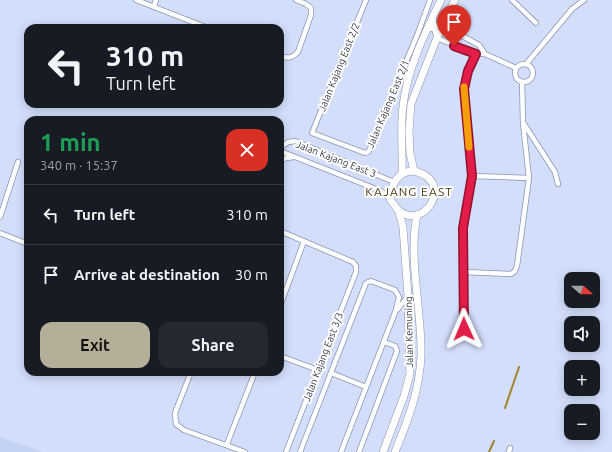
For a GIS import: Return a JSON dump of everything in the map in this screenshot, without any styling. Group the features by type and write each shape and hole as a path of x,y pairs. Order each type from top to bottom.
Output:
{"street":[{"path":"136,0 145,2 198,24"},
{"path":"154,6 156,0"},
{"path":"284,57 294,56 298,52 311,15 312,8 296,0"},
{"name":"Jalan Kajang East 2/2","path":"312,133 366,0"},
{"name":"Jalan Kajang East 2/1","path":"312,133 368,152 415,40 430,0"},
{"path":"402,174 402,108 405,89 416,57 442,0"},
{"path":"414,171 410,153 409,131 411,104 442,25 455,0"},
{"path":"512,0 536,23"},
{"path":"527,64 572,9 584,0"},
{"path":"434,16 434,28 437,38"},
{"path":"426,34 438,25 442,25 479,45 485,54"},
{"path":"437,38 476,54 485,54 516,68"},
{"path":"464,329 463,228 472,176 464,89 468,71 476,54"},
{"path":"516,68 522,63 527,64 533,69 533,77 527,82 522,82"},
{"path":"464,272 511,274 515,271 517,266 529,178 523,123 522,82 516,76 516,68"},
{"path":"523,123 555,172 558,184"},
{"name":"Jalan Kajang East 3","path":"284,146 288,142 295,142 394,182"},
{"name":"Jalan Kajang East 3","path":"284,151 381,191 390,199"},
{"name":"Jalan Kajang East 3","path":"284,159 296,157"},
{"path":"0,217 18,162"},
{"path":"414,171 427,176 432,182 434,188 433,202 424,212 417,215 403,213 398,210 390,199 391,189 394,182 402,174 414,171"},
{"path":"472,176 529,178"},
{"name":"Jalan Kemuning","path":"383,452 404,396 410,374 408,296 403,227 398,210"},
{"name":"Jalan Kemuning","path":"395,452 411,412 419,382 421,355 415,255 415,225 417,215"},
{"path":"0,233 24,242"},
{"path":"284,233 304,241 284,295"},
{"name":"Jalan Kajang East 3/3","path":"286,452 356,272 356,266 353,262 304,241"},
{"path":"300,452 366,283 371,281 395,290 399,297 396,310 342,452"},
{"path":"396,310 408,296"},
{"path":"359,452 397,351 395,346 384,342"},
{"path":"284,357 318,370"},
{"path":"331,373 366,387"},
{"path":"189,376 175,413 176,424 184,430 245,452"},
{"path":"226,444 253,376"}],"shaded area":[{"path":"0,437 43,452 0,452"}],"waterway":[{"path":"505,408 519,367"},
{"path":"489,452 494,441"}],"slow traffic":[{"path":"464,87 469,147"}],"district":[{"name":"KAJANG EAST","path":"409,191"}],"route":[{"path":"454,46 476,54 464,84 472,176 463,228 464,329"}]}
